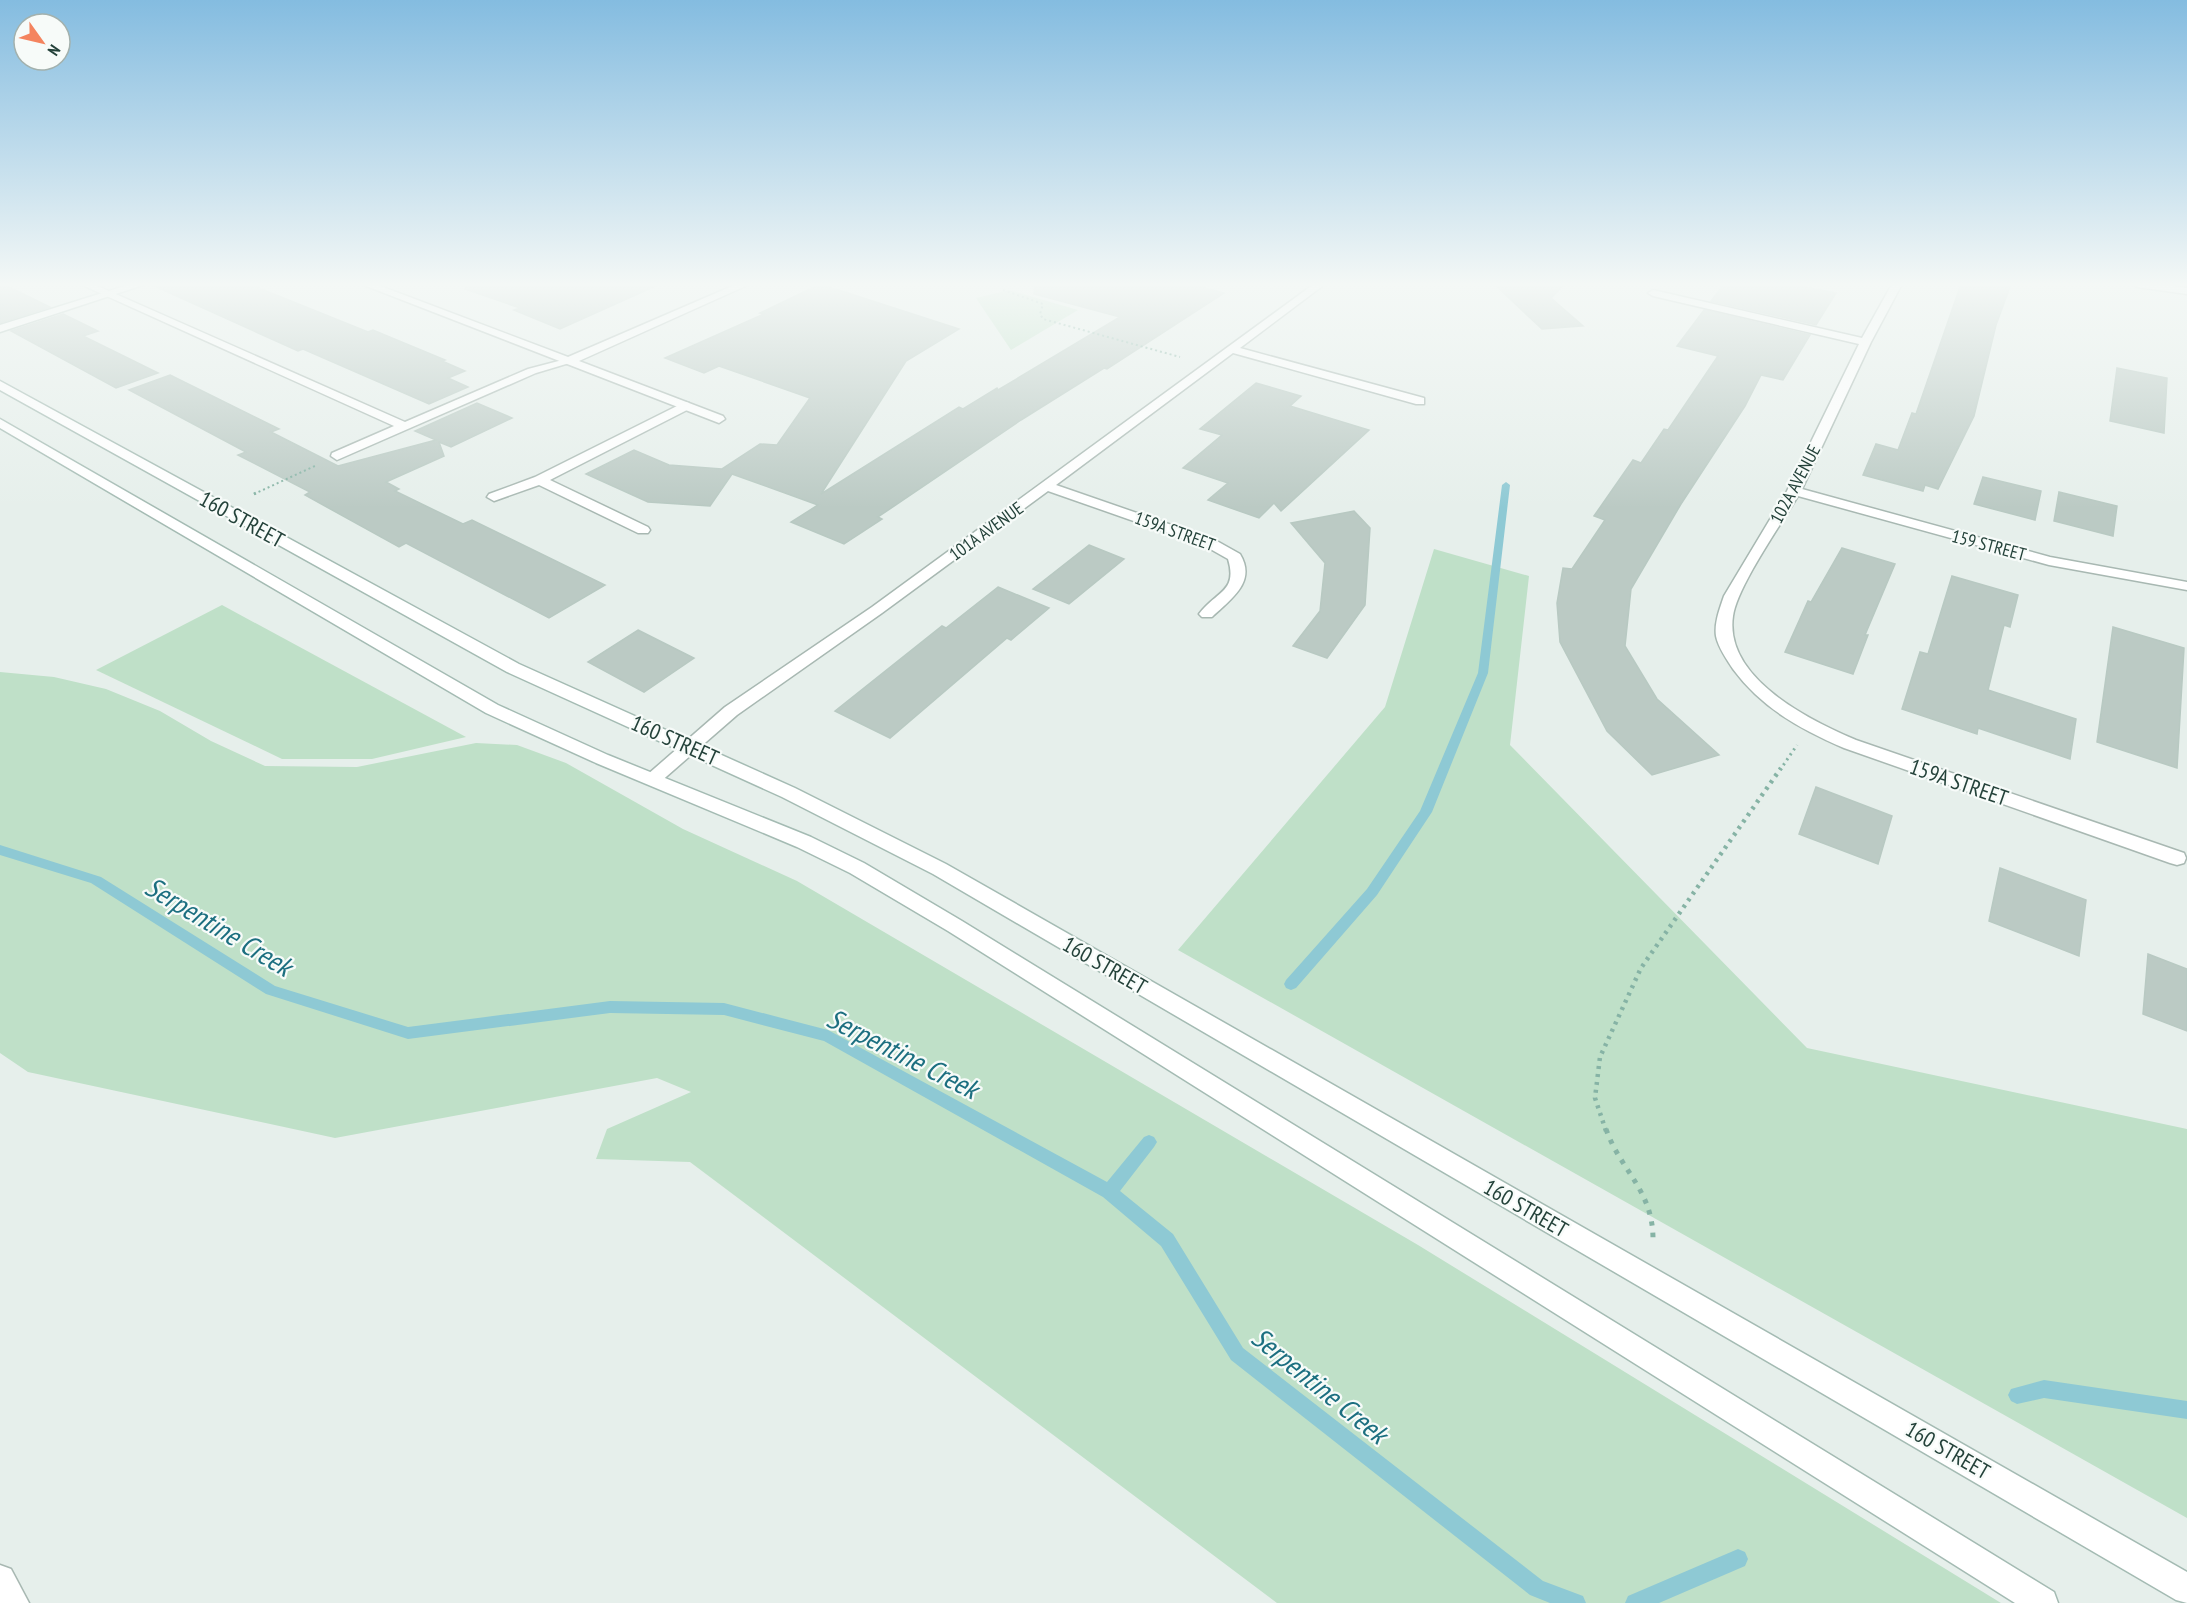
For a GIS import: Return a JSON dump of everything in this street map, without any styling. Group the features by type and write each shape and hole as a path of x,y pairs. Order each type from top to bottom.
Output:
{"street":[{"path":"253,359 406,427"},
{"path":"564,359 719,419"},
{"path":"337,456 532,371 575,359"},
{"name":"101A AVENUE","path":"653,779 731,711 878,610 1217,359"},
{"path":"1266,359 1420,401"},
{"name":"102A AVENUE","path":"1753,684 1735,660 1725,637 1725,615 1731,596 1794,491 1857,359"},
{"name":"160 STREET","path":"0,385 513,668 583,701 690,746 879,838 1034,923 2187,1589"},
{"path":"494,497 540,480 686,406"},
{"name":"160 STREET","path":"0,423 492,709 856,868 955,926 2043,1603"},
{"path":"540,480 643,530"},
{"name":"159A STREET","path":"1047,486 1228,551 1235,557 1239,580 1236,586 1207,614"},
{"name":"159 STREET","path":"1794,491 2049,561 2187,586"},
{"name":"159A STREET","path":"1753,684 1773,702 1809,726 1850,744 2177,858"},
{"path":"0,1580 14,1603"}],"path":[{"path":"254,494 337,456"},
{"path":"1653,1239 1653,1225 1642,1190 1610,1141 1595,1098 1600,1057 1641,968 1799,741"}],"green space":[{"path":"1434,549 1529,576 1510,745 1807,1048 2187,1129 2187,1518 1178,950 1385,707"},
{"path":"222,605 466,737 372,759 282,759 96,670"},
{"path":"0,672 54,677 106,689 160,711 211,741 265,766 357,767 476,743 517,745 566,763 683,829 797,881 1418,1245 2001,1603 1277,1603 690,1162 596,1159 607,1129 691,1092 657,1078 335,1138 28,1072 0,1053"}],"building":[{"path":"62,359 129,359 158,373 116,388"},
{"path":"325,359 442,359 445,360 442,361 465,371 448,378 468,387 429,404"},
{"path":"667,359 910,359 906,361 821,494 959,407 963,409 1050,359 1123,359 1021,420 878,517 882,519 844,544 791,522 818,505 732,474 710,506 648,502 586,474 634,450 669,465 722,469 760,444 777,445 810,398 719,366 704,373"},
{"path":"1716,359 1796,359 1783,380 1761,375 1745,406 1681,504 1631,589 1625,646 1657,699 1719,755 1652,775 1607,731 1560,642 1557,603 1563,568 1572,569 1605,520 1594,516 1633,460 1641,463 1664,429 1668,430"},
{"path":"1935,359 1988,359 1974,416 1938,489 1925,485 1923,491 1863,475 1876,444 1898,450 1912,413 1916,414"},
{"path":"2117,368 2167,378 2164,433 2110,421"},
{"path":"170,375 279,429 271,432 338,466 436,440 415,431 477,403 512,418 451,447 439,442 444,456 386,482 399,489 395,491 463,524 472,520 605,585 549,618 406,543 399,547 305,495 310,492 238,455 246,452 129,390"},
{"path":"1256,383 1301,396 1290,406 1369,430 1281,511 1274,503 1259,518 1208,500 1228,483 1183,468 1222,435 1200,429"},
{"path":"1983,477 2041,491 2035,520 1974,504"},
{"path":"2059,492 2117,506 2113,536 2054,521"},
{"path":"1354,511 1370,528 1365,605 1327,658 1293,646 1320,611 1325,563 1291,523"},
{"path":"1089,545 1124,559 1069,604 1033,589"},
{"path":"1842,548 1895,564 1865,635 1868,635 1853,674 1785,652 1808,601 1811,602"},
{"path":"1952,576 2018,595 2010,627 2004,625 1988,690 2076,719 2070,759 1978,728 1977,734 1902,709 1920,652 1928,654"},
{"path":"998,587 1049,608 1011,640 1007,638 890,738 835,711 942,626 946,628"},
{"path":"2113,627 2184,648 2177,768 2097,742"},
{"path":"638,630 694,658 644,692 588,662"},
{"path":"1816,787 1892,816 1878,864 1799,834"},
{"path":"2000,868 2086,900 2079,956 1989,921"},
{"path":"2148,954 2187,969 2187,1031 2143,1014"}],"waterway":[{"path":"1291,984 1372,892 1426,812 1483,673 1506,485"},
{"name":"Serpentine Creek","path":"0,850 96,880 271,990 408,1033 610,1007 724,1009 828,1036 1109,1192"},
{"path":"1109,1192 1149,1142"},
{"name":"Serpentine Creek","path":"1109,1192 1167,1240 1237,1354 1537,1588 1576,1603"},
{"name":"Serpentine Creek","path":"2017,1395 2044,1389 2187,1410"},
{"name":"Serpentine Creek","path":"1635,1603 1738,1559"}]}
